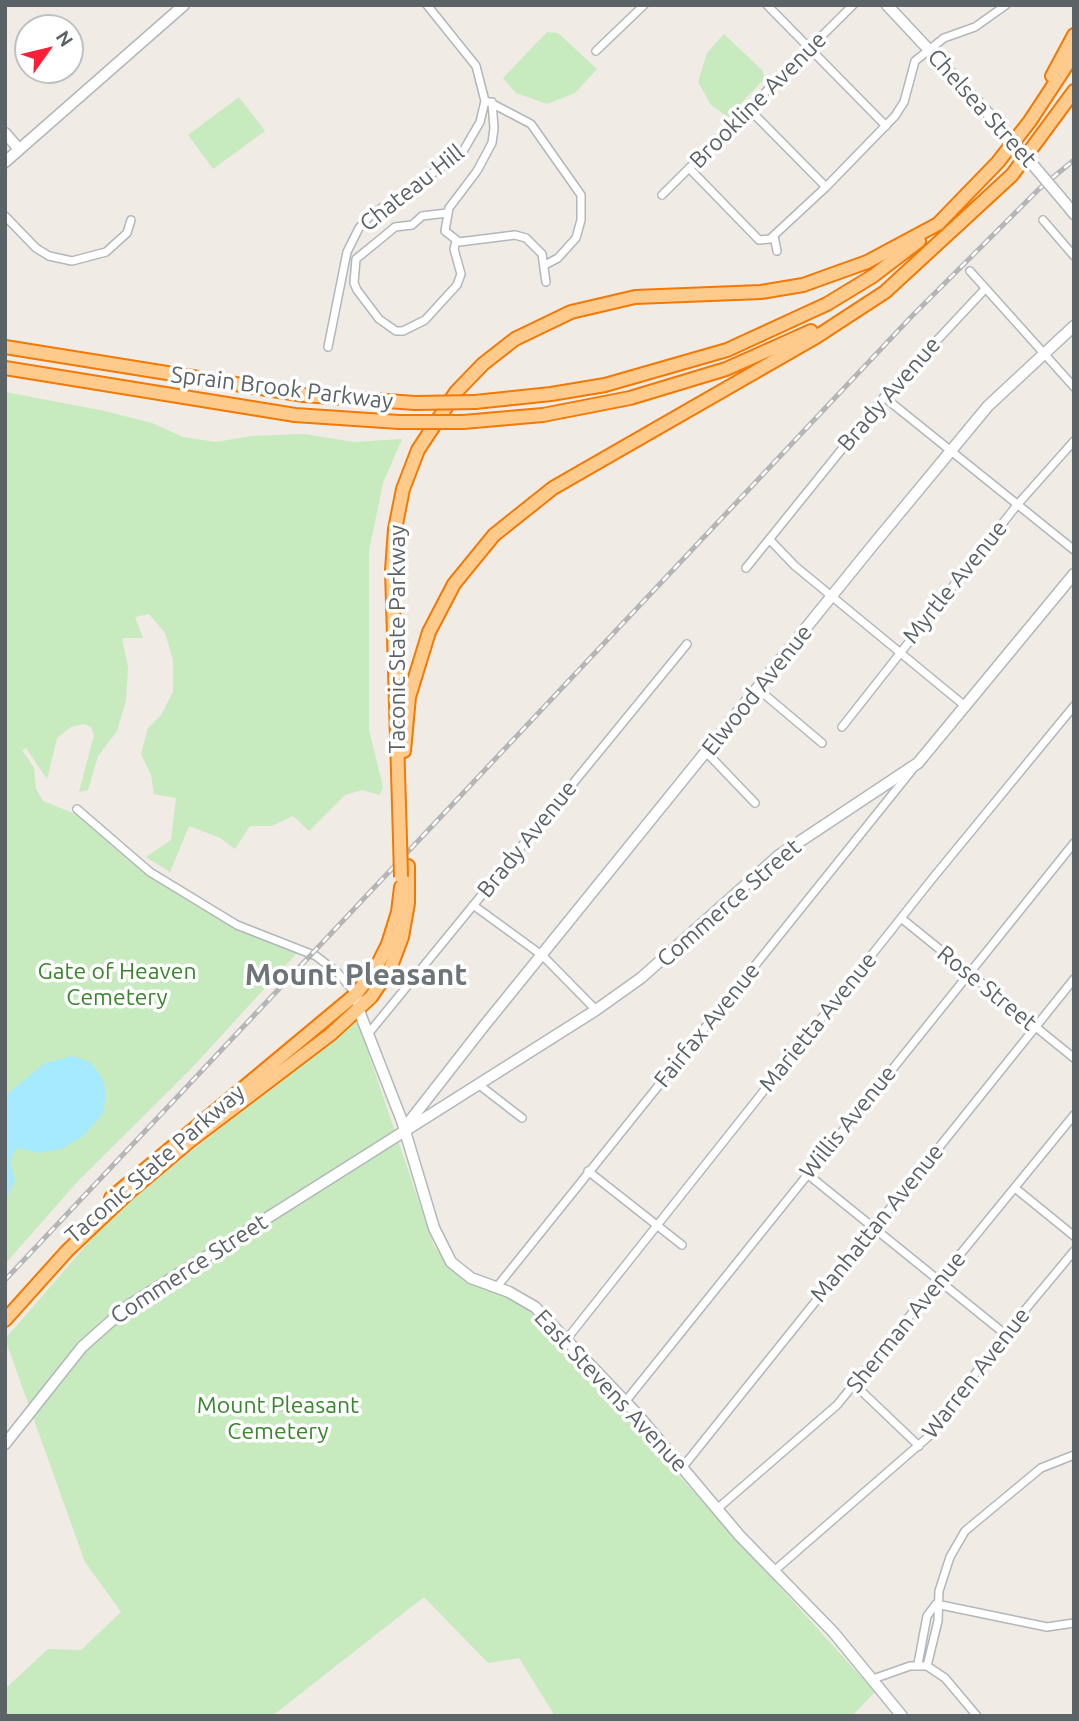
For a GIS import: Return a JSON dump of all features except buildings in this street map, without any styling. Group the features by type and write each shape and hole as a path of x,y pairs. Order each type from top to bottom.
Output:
{"highway":[{"path":"1020,135 1074,35"},
{"name":"Taconic State Parkway","path":"5,1320 67,1251 148,1176 359,1009 383,980 398,950 408,910 404,872 392,576 395,529 404,489 418,450 440,414 465,382 515,340 582,308 635,297 761,292 803,285 867,262 938,224 984,179 1020,135 1074,54"},
{"name":"Taconic State Parkway","path":"403,835 404,737 415,670 440,607 485,544 544,494 847,318 885,292 1012,175 1074,91"},
{"name":"Sprain Brook Parkway","path":"5,347 304,395 415,403 475,402 551,394 612,383 740,345 803,317 850,290 892,262 938,224"},
{"name":"Sprain Brook Parkway","path":"5,368 287,414 399,422 463,422 591,407 642,395 726,369 826,323 884,287 939,245"},
{"name":"Taconic State Parkway","path":"5,1307 64,1243 124,1186 356,994 376,968 390,938 398,912 404,872"}],"street":[{"path":"5,162 184,5"},
{"path":"427,5 475,66 494,114 492,143 447,213 444,231 456,241 470,243 515,235 535,245 545,265 546,282"},
{"path":"596,51 644,5"},
{"path":"767,5 886,126"},
{"name":"Brookline Avenue","path":"662,195 853,5"},
{"name":"Chelsea Street","path":"887,5 1000,126 1074,214"},
{"path":"690,169 759,240 774,236 886,126 904,102 915,61 944,38 975,27 1006,5"},
{"path":"488,102 531,124 581,195 582,220 576,238 558,258 545,265"},
{"name":"Chateau Hill","path":"328,347 347,252 359,228 370,216 462,153 481,122 488,102"},
{"path":"748,107 826,187"},
{"path":"5,133 19,149"},
{"path":"447,213 422,216 412,225 395,227 356,259 354,283 379,319 396,331 402,331 425,320 457,285 461,274 454,249 456,241"},
{"path":"5,216 36,248 49,256 72,261 106,252 127,233 131,220"},
{"path":"1043,220 1074,256"},
{"path":"774,236 777,251"},
{"path":"970,271 1074,387"},
{"name":"Brady Avenue","path":"746,568 884,397 985,289"},
{"name":"Elwood Avenue","path":"454,1066 988,406 1074,327"},
{"path":"884,397 1074,550"},
{"name":"Myrtle Avenue","path":"842,727 1017,505 1074,441"},
{"path":"770,540 832,597 965,706"},
{"name":"Commerce Street","path":"5,1444 88,1341 121,1310 596,1010 641,978 778,856 918,763 1074,574"},
{"name":"Brady Avenue","path":"368,1034 687,644"},
{"path":"758,689 822,743"},
{"name":"Marietta Avenue","path":"566,1340 901,918 1074,706"},
{"path":"706,752 755,803"},
{"name":"Fairfax Avenue","path":"496,1288 918,763"},
{"path":"77,809 150,872 242,927 326,962 356,994"},
{"name":"Willis Avenue","path":"625,1402 806,1173 1074,843"},
{"path":"473,905 543,956 596,1010"},
{"name":"Rose Street","path":"901,918 1074,1058"},
{"name":"Manhattan Avenue","path":"682,1468 1074,979"},
{"name":"East Stevens Avenue","path":"356,994 442,1247 451,1262 471,1278 535,1307 625,1402 717,1509 873,1679 902,1716"},
{"name":"Commerce Street","path":"405,1132 409,1122 454,1066"},
{"path":"478,1084 522,1118"},
{"name":"Sherman Avenue","path":"717,1509 838,1405 1074,1115"},
{"path":"588,1171 682,1245"},
{"path":"806,1173 1005,1334"},
{"path":"1015,1188 1074,1236"},
{"name":"Warren Avenue","path":"774,1571 919,1446 942,1422 1005,1334 1074,1251"},
{"path":"855,1385 919,1446"},
{"path":"918,1664 928,1616 936,1604 950,1557 965,1531 1041,1468 1074,1455"},
{"path":"936,1604 1047,1627 1074,1623"},
{"path":"926,1667 938,1621 936,1604"},
{"path":"873,1679 918,1664 946,1678 977,1716"}],"green space":[{"path":"547,32 558,33 597,69 575,93 547,104 516,93 503,78"},
{"path":"724,34 763,71 764,79 728,117 711,105 698,82 707,53"},
{"path":"239,97 265,131 213,169 188,135"},
{"name":"Gate of Heaven Cemetery","path":"5,392 105,411 152,423 183,437 216,442 252,436 304,434 354,442 402,439 383,483 369,551 369,730 383,787 380,795 362,790 345,795 309,831 293,816 272,826 250,826 235,849 220,838 189,826 170,872 146,857 171,840 176,798 154,794 151,775 141,754 148,728 161,715 173,692 173,660 165,633 149,614 135,617 143,638 122,638 128,667 126,700 117,731 98,756 88,790 79,792 94,735 91,727 84,724 71,727 57,738 47,779 26,748 22,750 34,768 36,789 43,801 80,816 131,862 248,933 297,953 189,1071 79,1180 5,1264"},
{"name":"Mount Pleasant Cemetery","path":"357,1020 434,1246 459,1276 524,1305 875,1692 852,1716 555,1716 519,1658 488,1663 424,1597 272,1716 5,1716 5,1689 48,1649 81,1650 121,1612 85,1562 5,1339 116,1211"}],"water":[{"path":"73,1056 90,1062 102,1078 106,1096 102,1115 82,1137 61,1149 38,1153 19,1148 15,1150 10,1162 15,1180 5,1202 5,1096 45,1063"}],"railway":[{"path":"5,1280 911,317 1039,189 1074,160"}],"district":[{"name":"Mount Pleasant","path":"356,975"}]}
